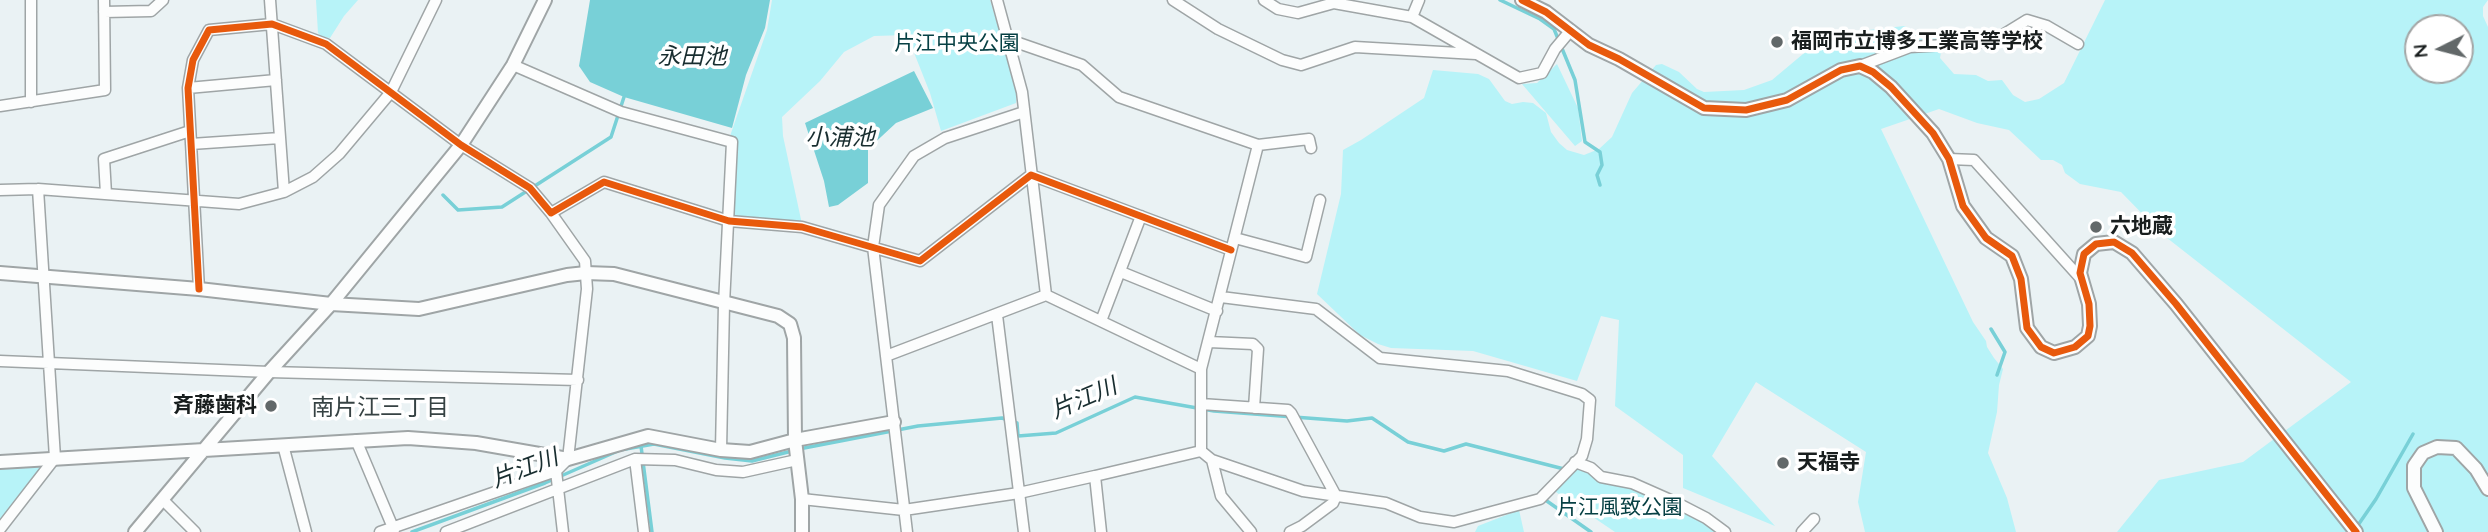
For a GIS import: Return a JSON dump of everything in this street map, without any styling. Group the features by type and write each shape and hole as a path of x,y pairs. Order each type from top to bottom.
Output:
{"street":[{"path":"31,0 31,102"},
{"path":"0,106 105,90 104,0"},
{"path":"104,12 151,11 163,0"},
{"path":"270,0 284,192"},
{"path":"0,190 38,188 239,204 284,192 313,177 339,154 391,92 436,0"},
{"path":"135,532 269,372 331,304 461,145 513,65 545,0"},
{"path":"997,0 1022,92 1046,295"},
{"path":"1173,0 1218,29 1282,60 1301,65 1356,47 1481,54"},
{"path":"1264,0 1278,9 1298,13 1334,3 1412,17 1519,78 1542,73 1555,49 1568,33"},
{"path":"1412,17 1419,0"},
{"path":"1522,0 1546,12 1568,33 1704,108 1746,110 1787,100 1841,70 1860,66 1910,47 1978,43 2001,36 2027,20 2047,26 2078,44"},
{"path":"199,289 188,88 193,60 209,30 272,23 326,44 461,145 530,188 551,213 585,261 586,273 587,289 568,459 556,471 380,532"},
{"path":"1007,39 1082,65 1119,97 1258,145 1309,139 1311,148"},
{"path":"513,65 621,112 732,142 724,304 721,450"},
{"path":"1860,66 1873,72 1891,88 1933,133 1949,159 1963,206 1986,238 2012,256 2021,279 2027,328 2041,347 2054,353 2075,347 2088,336 2089,304 2080,273 2084,254 2096,243 2114,242 2132,253 2225,364 2356,532"},
{"path":"188,88 276,80"},
{"path":"907,532 873,247 879,205 914,156 945,138 1024,112"},
{"path":"106,194 104,159 190,131"},
{"path":"191,144 280,138"},
{"path":"1201,451 1201,369 1258,145"},
{"path":"1949,159 1974,160 2082,281"},
{"path":"1031,175 1231,250"},
{"path":"551,213 604,182 729,221 802,227 920,261 1031,175"},
{"path":"0,529 55,458 38,188"},
{"path":"1235,238 1306,257 1317,203"},
{"path":"1101,321 1141,216"},
{"path":"1121,272 1217,311"},
{"path":"0,273 199,289 331,304 419,309 586,273 614,274 778,316 790,324 794,338 795,440 802,499 802,532"},
{"path":"886,356 1046,295 1201,369"},
{"path":"1201,451 1212,460 1303,491 1386,503 1420,517 1454,522 1540,499 1582,456 1587,439 1590,400 1582,394 1508,371 1380,358 1315,309 1221,297"},
{"path":"997,315 1024,532"},
{"path":"1209,342 1253,344 1258,349 1254,408"},
{"path":"0,361 269,372 578,380"},
{"path":"1201,404 1288,410 1336,496"},
{"path":"0,462 408,438 476,443 568,459 649,436 721,450 750,452 795,440 894,422"},
{"path":"356,440 393,529"},
{"path":"283,445 306,532"},
{"path":"2436,532 2414,488 2414,466 2423,453 2437,447 2456,448 2476,469 2488,489"},
{"path":"802,499 904,510 1020,493 1201,451"},
{"path":"446,532 475,527 557,488 640,458 676,460 716,470 743,472 797,458"},
{"path":"640,458 644,532"},
{"path":"1212,460 1222,496 1251,532"},
{"path":"1575,463 1591,468 1601,477 1632,483 1675,502 1706,518 1725,532"},
{"path":"556,471 563,532"},
{"path":"1095,476 1101,532"},
{"path":"1290,532 1333,503 1336,496"},
{"path":"163,500 195,532"},
{"path":"1802,532 1814,519"}],"green space":[{"path":"316,0 358,0 330,38 322,37 318,33"},
{"name":"片江中央公園","path":"772,0 990,0 1017,90 1016,103 941,131 930,93 907,35 874,36 844,52 820,81 782,117 783,136 802,224 740,219 731,213 738,146 730,136 767,30"},
{"path":"2105,0 2488,0 2483,7 2483,16 2488,27 2488,532 2117,532 2159,480 2243,462 2351,382 2162,234 2121,192 2080,184 2065,173 2062,165 2053,160 2041,160 2009,130 1977,123 1939,109 1881,129 1973,322 2003,369 1988,453 2007,498 2016,532 1865,532 1858,502 1866,452 1756,382 1712,456 1775,526 1683,488 1683,455 1615,406 1619,320 1601,316 1577,381 1473,351 1391,348 1378,344 1360,335 1317,294 1341,194 1343,150 1424,98 1433,70 1478,74 1489,79 1505,101 1512,104 1533,103 1546,113 1551,132 1559,143 1567,150 1584,155 1599,149 1612,137 1632,93 1656,65 1662,64 1679,72 1704,92 1744,90 1772,80 1803,54 1842,33 1904,26 1933,38 1944,34 1940,58 1954,74 1976,75 1988,81 2002,80 2013,95 2025,102 2039,99 2064,83"},
{"path":"1557,64 1578,108 1582,141 1575,146 1522,84 1537,83"},
{"path":"39,465 42,468 0,523 0,468"},
{"name":"片江風致公園","path":"1576,465 1672,504 1721,532 1615,532 1553,490"},
{"path":"1519,510 1524,532 1475,532 1478,526"}],"water":[{"name":"永田池","path":"590,0 770,0 765,28 746,75 732,128 624,97 590,82 579,66"},
{"name":"小浦池","path":"914,71 933,108 896,123 868,149 868,183 838,205 829,207 824,181 805,123"}],"waterway":[{"path":"1500,0 1540,19 1554,29 1575,80 1585,142 1600,152 1602,165 1597,175 1600,185"},
{"path":"443,195 458,210 502,207 611,137 624,97"},
{"path":"1991,329 2005,352 1997,375"},
{"name":"片江川","path":"799,449 918,426 1002,418 1017,423 1018,436 1056,433 1135,397 1214,411 1347,421 1372,418 1408,442 1444,451 1466,444 1563,470"},
{"path":"2356,528 2413,434"},
{"name":"片江川","path":"412,532 545,483 620,450 654,444 752,461 792,451"},
{"path":"641,446 652,532"},
{"name":"片江川","path":"1544,499 1591,532"}],"cycle path":[{"path":"1522,0 1546,12 1589,45 1619,59 1704,108 1746,110 1787,100 1841,70 1860,66 1873,72 1891,87 1933,133 1949,159 1963,206 1986,238 2012,256 2021,279 2027,328 2041,347 2054,353 2075,347 2088,336 2089,304 2080,273 2084,254 2096,244 2114,242 2132,253 2176,304 2356,532"},
{"path":"199,289 188,88 193,60 209,30 272,24 326,44 461,145 530,188 551,213 604,182 729,221 802,227 920,261 1031,175 1231,250"}],"place":[{"name":"福岡市立博多工業高等学校","path":"1777,42"},
{"name":"六地蔵","path":"2096,227"},
{"name":"斉藤歯科","path":"271,406"},
{"name":"天福寺","path":"1783,463"}],"district":[{"name":"南片江三丁目","path":"380,408"}]}
